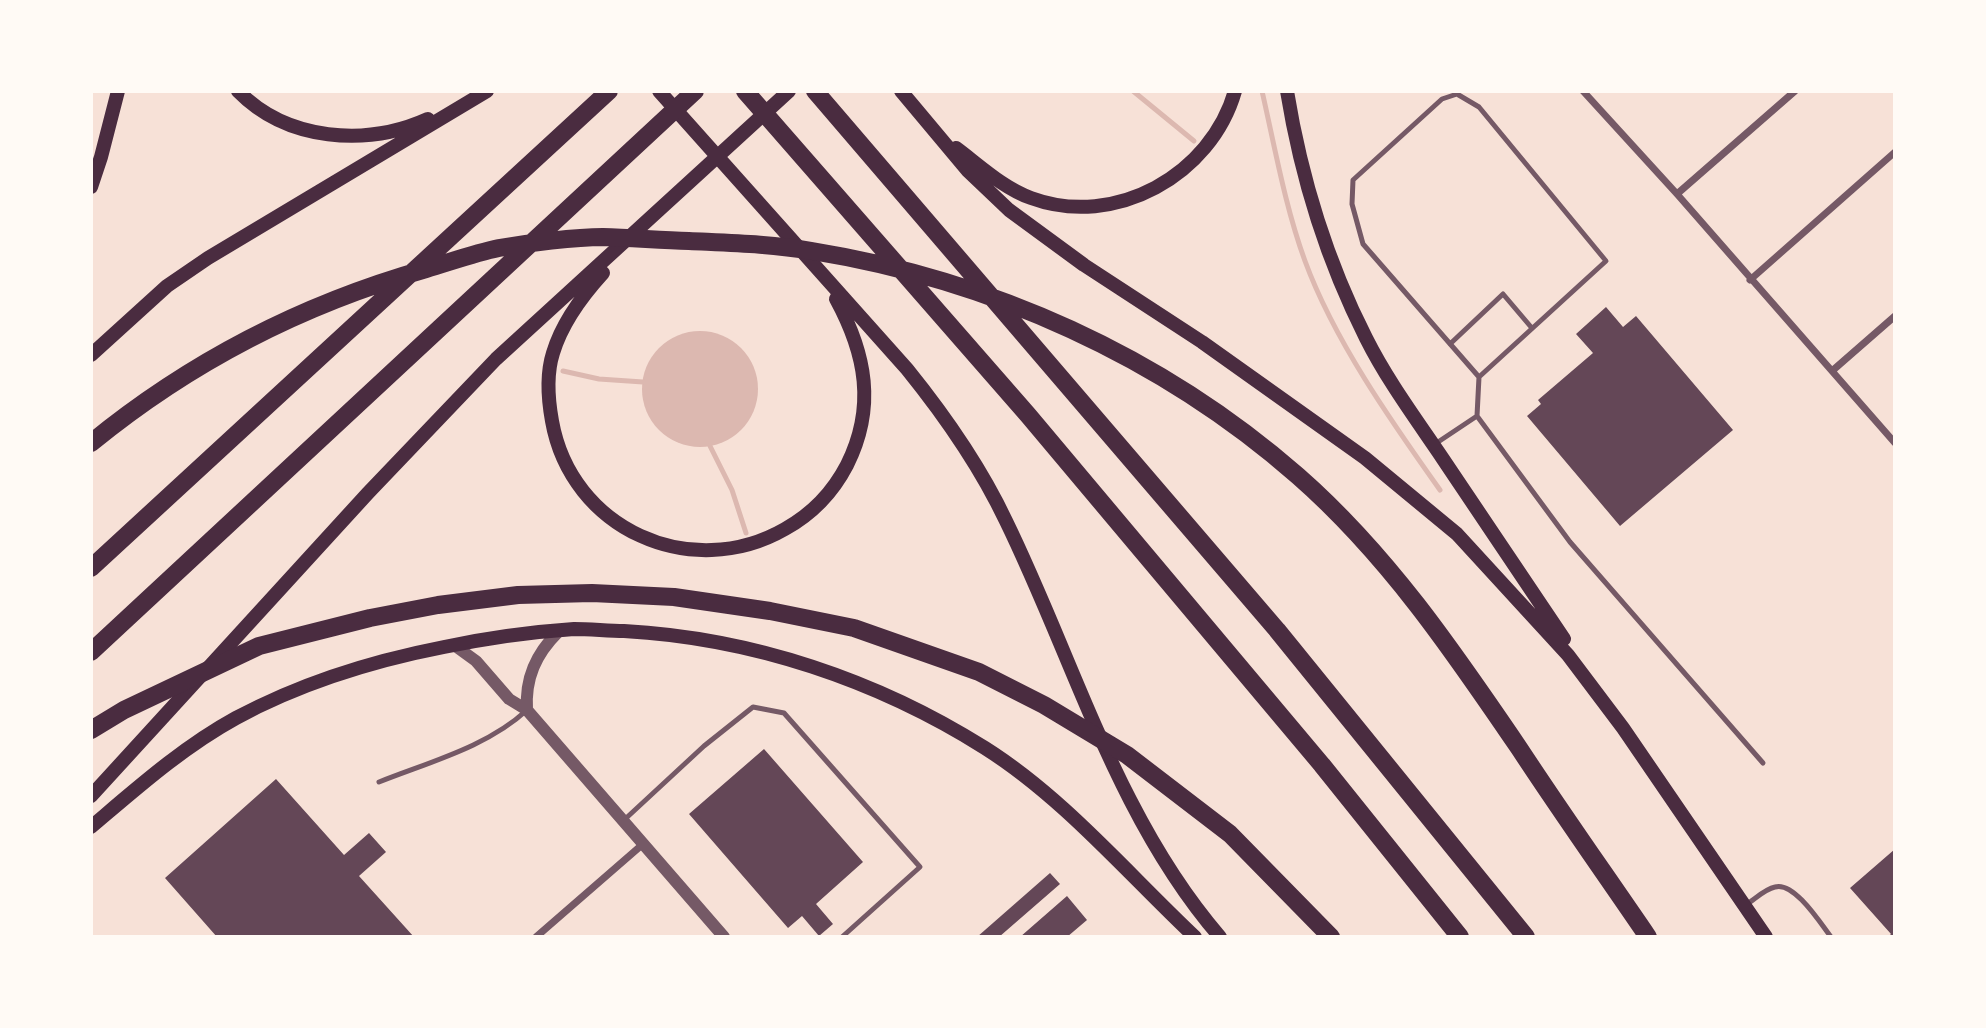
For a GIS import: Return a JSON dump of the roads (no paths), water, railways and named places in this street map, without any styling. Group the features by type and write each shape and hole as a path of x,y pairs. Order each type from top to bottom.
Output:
{"highway":[{"path":"91,568 609,91"},
{"path":"91,652 695,91"},
{"path":"745,91 1028,415 1322,765 1460,937"},
{"path":"815,91 1277,630 1526,937"},
{"path":"91,443 122,417 169,385 262,331 306,310 378,283 498,249 598,237 720,243 811,251 919,273 1054,320 1153,371 1222,416 1297,475 1357,532 1413,597 1648,937"},
{"path":"91,730 124,710 259,646 370,618 438,605 518,595 592,593 674,597 770,611 854,628 979,672 1044,705 1127,755 1230,834 1331,937"}],"main road":[{"path":"91,187 102,157 118,91"},
{"path":"238,91 262,111 291,125 315,133 340,136 381,133 417,124 485,91"},
{"path":"91,355 167,286 208,258 485,91"},
{"path":"659,91 938,407 979,471 1006,520 1135,810 1187,895 1220,937"},
{"path":"91,796 303,564 496,359 789,91"},
{"path":"901,91 968,171 1009,210 1084,265 1202,342 1402,486 1457,534 1568,655 1623,728"},
{"path":"931,130 1001,182 1030,197 1068,206 1108,206 1151,191 1186,167 1214,136 1223,122 1235,91"},
{"path":"1287,91 1309,195 1326,246 1366,339 1623,728 1766,937"},
{"path":"651,218 592,285 564,326 552,354 548,384 554,433 564,463 580,490 600,510 625,528 649,539 676,548 700,551 726,550 754,544 803,518 829,494 841,477 859,436 865,391 858,345 850,324 823,276"},
{"path":"91,827 147,778 206,736 287,692 409,654 498,636 573,629 653,633 732,644 819,669 864,686 944,724 988,750 1024,777 1076,822 1195,937"}],"street":[{"path":"1677,194 1795,91"},
{"path":"1585,92 1895,443"},
{"path":"1750,280 1895,152"},
{"path":"1832,371 1895,316"},
{"path":"527,710 526,692 530,675 540,652 558,632"},
{"path":"454,645 476,661 509,699 527,710 724,937"},
{"path":"536,937 643,844"}],"lane":[{"path":"1479,377 1363,244 1352,204 1353,180 1442,99 1457,94 1479,107 1606,261 1479,377 1477,416 1570,542 1763,763"},
{"path":"1450,344 1503,294 1531,327"},
{"path":"1434,445 1477,416"},
{"path":"623,821 704,746 753,707 784,713 920,867 842,937"},
{"path":"379,782 462,750 508,726 527,710"},
{"path":"1745,905 1779,886 1803,900 1831,937"}],"waterway":[{"path":"1133,91 1194,141"},
{"path":"1262,91 1292,219 1317,291 1365,379 1440,490"},
{"path":"563,371 599,379 643,382"},
{"path":"710,446 732,490 746,533"}]}
